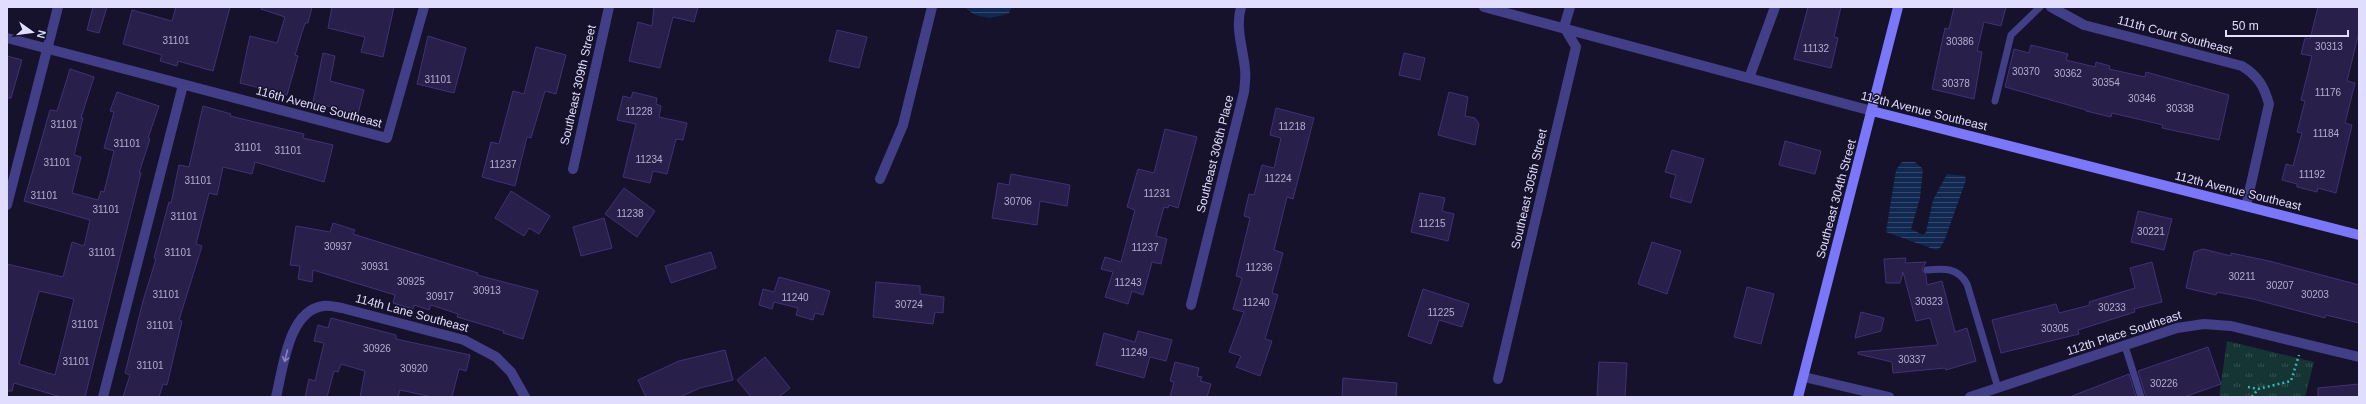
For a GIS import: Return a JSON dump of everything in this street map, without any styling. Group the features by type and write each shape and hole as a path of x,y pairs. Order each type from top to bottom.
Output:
{"street":[{"path":"7,205 58,7"},
{"name":"116th Avenue Southeast","path":"7,38 183,86 387,138 424,7"},
{"name":"Southeast 309th Street","path":"573,169 609,7"},
{"path":"880,179 903,125 932,7"},
{"name":"Southeast 306th Place","path":"1190,306 1244,92 1246,72 1239,35 1238,17 1241,7"},
{"name":"112th Avenue Southeast","path":"1484,7 1564,27 1872,111 2359,235"},
{"path":"1564,27 1570,7"},
{"path":"1749,78 1775,7"},
{"name":"Southeast 304th Street","path":"1798,397 1898,7"},
{"name":"111th Court Southeast","path":"2051,7 2084,25 2242,66 2254,74 2265,87 2269,104 2246,206"},
{"name":"Southeast 305th Street","path":"1498,379 1576,47 1564,27"},
{"path":"103,397 183,86"},
{"name":"114th Lane Southeast","path":"276,397 291,336 299,320 308,313 323,306 342,308 464,340 496,357 511,372 525,395"},
{"name":"112th Place Southeast","path":"1970,397 2177,328 2204,324 2231,326 2359,357"},
{"path":"1804,377 1889,397"}],"lane":[{"path":"1995,101 2011,35 2040,7"},
{"path":"1927,270 1946,268 1963,276 1967,284 1998,388"},
{"path":"2125,346 2142,397"}],"path":[{"path":"2248,387 2258,389 2288,383 2294,379 2302,342"},
{"path":"2252,397 2258,389"}],"green space":[{"path":"2227,341 2314,362 2305,397 2219,397"}],"water":[{"path":"965,7 1012,7 1009,13 1004,15 986,17 975,14"},
{"path":"1902,162 1915,162 1923,169 1920,198 1911,229 1923,235 1926,232 1933,200 1947,174 1965,176 1966,180 1945,239 1941,247 1936,250 1886,232 1896,170"}],"building":[{"path":"93,7 107,7 99,33 87,30"},
{"path":"176,7 230,7 213,71 178,61 177,66 160,61 162,55 123,44 132,10 172,21"},
{"path":"262,7 312,7 308,23 305,23 295,55 298,56 287,95 240,83 250,36 277,43 285,17 261,9"},
{"path":"332,7 394,7 383,57 361,52 365,37 328,28"},
{"path":"654,7 698,7 694,22 673,17 660,68 629,61 638,22 652,26"},
{"path":"1808,7 1841,7 1834,37 1838,38 1831,68 1794,59"},
{"path":"1954,7 2006,7 2001,26 1984,22 1977,51 1982,52 1974,99 1932,89 1945,28 1949,29"},
{"path":"2318,7 2359,7 2359,32 2347,81 2355,83 2345,123 2352,125 2336,193 2318,188 2317,192 2297,187 2297,184 2282,180 2286,164 2293,166 2302,133 2297,132 2305,101 2301,100 2312,56 2301,54 2305,38 2310,39"},
{"path":"837,30 867,37 859,68 829,61"},
{"path":"428,36 466,48 454,93 417,84"},
{"path":"2031,45 2068,54 2066,60 2095,67 2096,62 2110,66 2109,69 2145,77 2146,72 2229,95 2219,140 2162,128 2163,125 2112,113 2111,117 2086,111 2005,87 2014,49 2029,53"},
{"path":"536,47 566,55 556,94 545,91 531,138 527,137 515,186 482,177 491,142 499,144 513,91 524,94"},
{"path":"323,53 335,56 330,81 364,90 358,114 313,102"},
{"path":"1404,53 1425,58 1420,80 1399,75"},
{"path":"7,56 22,60 11,98 7,98"},
{"path":"70,69 94,77 81,118 83,118 74,155 81,157 72,193 98,200 101,191 104,192 114,151 104,148 114,112 110,111 117,92 159,106 148,138 150,139 139,173 141,173 85,397 61,397 14,383 12,391 7,391 7,264 63,277 72,242 84,246 90,220 24,201 50,110 57,111","holes":["39,291 74,299 55,375 19,364"]},
{"path":"633,92 657,98 656,104 661,106 659,117 687,123 683,140 676,139 667,174 653,171 650,183 623,177 636,124 617,120 623,96 631,98"},
{"path":"1449,92 1468,97 1465,116 1475,118 1479,124 1475,145 1438,135"},
{"path":"203,106 231,114 230,116 304,134 303,138 333,145 324,182 255,162 252,174 223,167 217,195 209,193 196,244 202,246 179,320 182,321 167,385 163,384 159,397 123,397 130,375 125,373 143,301 156,259 154,258 169,202 171,203 179,165 189,167"},
{"path":"1276,108 1314,118 1293,199 1287,197 1274,250 1283,253 1272,293 1278,295 1265,339 1272,341 1260,376 1236,367 1241,356 1229,352 1244,312 1233,309 1242,278 1236,276 1250,218 1244,216 1249,194 1254,195 1262,165 1274,168 1281,138 1270,135"},
{"path":"1165,129 1197,137 1178,208 1169,205 1168,208 1164,207 1156,236 1167,239 1161,264 1152,262 1143,295 1132,291 1128,304 1105,297 1113,272 1101,269 1105,257 1121,262 1135,210 1127,207 1138,169 1154,173"},
{"path":"1785,141 1821,151 1815,174 1779,165"},
{"path":"1672,150 1704,159 1691,203 1670,197 1676,175 1665,172"},
{"path":"1011,174 1070,185 1067,206 1040,201 1037,225 992,218 998,183 1009,185"},
{"path":"624,188 655,211 637,237 605,214"},
{"path":"511,191 550,216 539,234 529,228 524,236 495,218"},
{"path":"1420,193 1445,198 1442,211 1454,214 1448,241 1411,232"},
{"path":"2138,211 2172,219 2164,250 2131,242"},
{"path":"604,218 612,248 581,256 573,227"},
{"path":"333,223 355,230 353,234 478,273 477,275 538,291 523,339 503,333 504,331 457,317 458,314 431,305 429,310 414,305 413,309 393,303 395,295 313,270 312,282 298,279 300,266 290,265 296,226 330,232"},
{"path":"1652,242 1681,251 1667,294 1638,284"},
{"path":"2203,249 2231,256 2231,253 2269,261 2359,285 2359,323 2326,315 2325,318 2253,299 2217,292 2216,295 2186,288 2194,252"},
{"path":"711,252 716,268 671,283 665,266"},
{"path":"1906,258 1905,263 1926,262 1922,270 1926,275 1927,285 1942,281 1955,332 1967,328 1976,361 1946,370 1945,368 1893,373 1892,362 1858,354 1858,352 1938,345 1930,318 1916,321 1903,272 1900,283 1886,283 1884,259"},
{"path":"2152,262 2162,302 2134,309 2135,312 2078,330 2079,334 2001,353 1992,320 2056,304 2059,313 2090,305 2089,302 2135,288 2130,268"},
{"path":"779,277 830,291 823,315 815,313 813,320 796,315 798,308 774,302 772,309 759,305 763,289 774,292"},
{"path":"876,282 920,286 920,294 944,297 943,313 935,312 933,324 873,317"},
{"path":"1747,287 1774,294 1761,344 1734,337"},
{"path":"1423,289 1469,304 1462,327 1439,320 1431,344 1408,336"},
{"path":"1861,312 1884,318 1881,331 1855,338"},
{"path":"331,318 396,335 396,339 470,355 466,371 459,369 452,397 432,397 400,390 398,397 360,397 365,371 341,364 338,372 334,371 327,397 305,397 309,379 315,381 324,343 314,341 318,325 328,328"},
{"path":"1138,331 1172,340 1166,361 1150,357 1144,378 1096,365 1104,333 1135,342"},
{"path":"2208,347 2221,384 2184,397 2146,397 2138,371"},
{"path":"725,350 733,380 700,388 680,397 646,397 638,380 679,361"},
{"path":"765,357 790,388 779,397 751,397 737,380"},
{"path":"1175,362 1199,368 1197,376 1202,377 1200,381 1211,384 1207,397 1170,397 1174,382 1170,381"},
{"path":"1599,362 1627,363 1625,397 1597,397"},
{"path":"2129,374 2136,397 2072,397 2072,396"},
{"path":"1343,378 1397,383 1396,397 1342,397"},
{"path":"2359,384 2359,397 2318,397 2318,388"}]}
